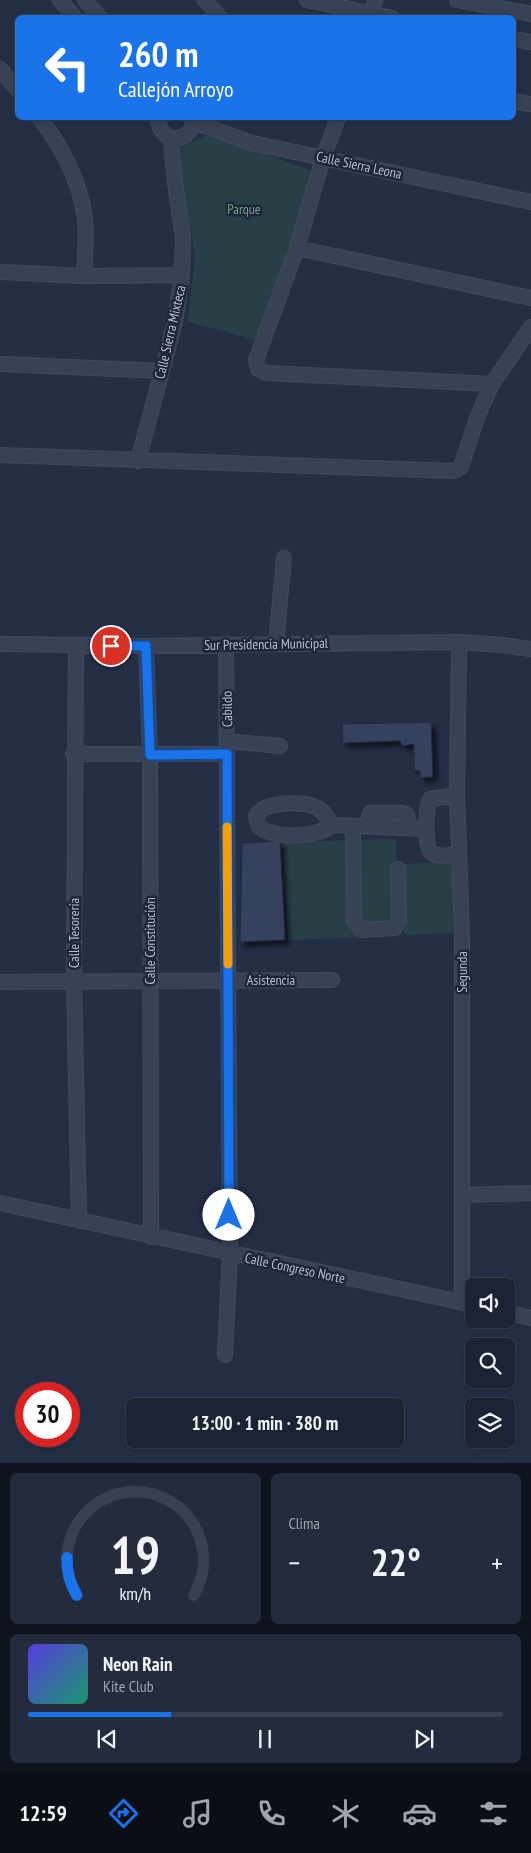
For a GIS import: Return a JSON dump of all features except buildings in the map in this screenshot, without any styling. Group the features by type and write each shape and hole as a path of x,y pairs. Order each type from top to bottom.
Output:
{"street":[{"path":"85,0 98,15"},
{"path":"205,0 218,15"},
{"path":"307,0 353,9 369,15"},
{"path":"372,15 375,0"},
{"path":"457,0 531,14"},
{"path":"62,1 73,15"},
{"path":"516,39 531,42"},
{"path":"0,68 15,86"},
{"path":"516,101 531,104"},
{"path":"41,120 69,162 81,200 85,219 84,276"},
{"name":"Calle Sierra Mixteca","path":"138,461 175,322 182,275 183,237 171,139 164,134 158,120"},
{"path":"171,139 182,138 187,135 193,120"},
{"name":"Calle Sierra Leona","path":"193,120 252,143 531,202"},
{"path":"337,120 323,158 297,248 256,360 258,369 268,373 492,384"},
{"path":"297,248 531,298"},
{"path":"0,272 84,276 182,275"},
{"path":"0,455 442,471 458,470 465,457 478,415 492,384 531,326"},
{"path":"0,364 162,371"},
{"path":"276,643 284,558"},
{"name":"Sur Presidencia Municipal","path":"0,644 146,646 459,642 531,649"},
{"name":"Segunda","path":"459,642 457,795 462,935 462,1195 467,1278"},
{"name":"Cabildo","path":"225,1355 230,1254 226,644"},
{"name":"Calle Tesorería","path":"76,646 73,754 74,981 79,1221"},
{"name":"Calle Constitución","path":"146,646 150,755 151,1236"},
{"path":"73,754 150,755 227,748 280,746"},
{"path":"457,795 430,799 427,806 426,829 430,852 438,855 458,854"},
{"path":"332,825 324,832 315,835 277,834 266,832 259,827 256,816 263,807 270,805 301,804 318,808 332,825 368,826 370,813 398,813 407,816 408,827 426,829"},
{"path":"353,827 354,920 362,930 395,928 399,920 398,869"},
{"name":"Asistencia","path":"0,982 332,980"},
{"path":"462,1195 531,1193"},
{"name":"Calle Congreso Norte","path":"0,1203 465,1303"},
{"path":"515,1314 531,1318"}],"green space":[{"name":"Parque","path":"212,134 315,172 260,341 188,322 195,255 180,173 182,146"},
{"path":"396,839 399,936 288,940 282,842"},
{"path":"453,861 453,933 404,935 403,864"}],"slow traffic":[{"path":"227,827 228,964"}],"route":[{"path":"111,646 146,646 150,755 227,754 229,1215"}]}
